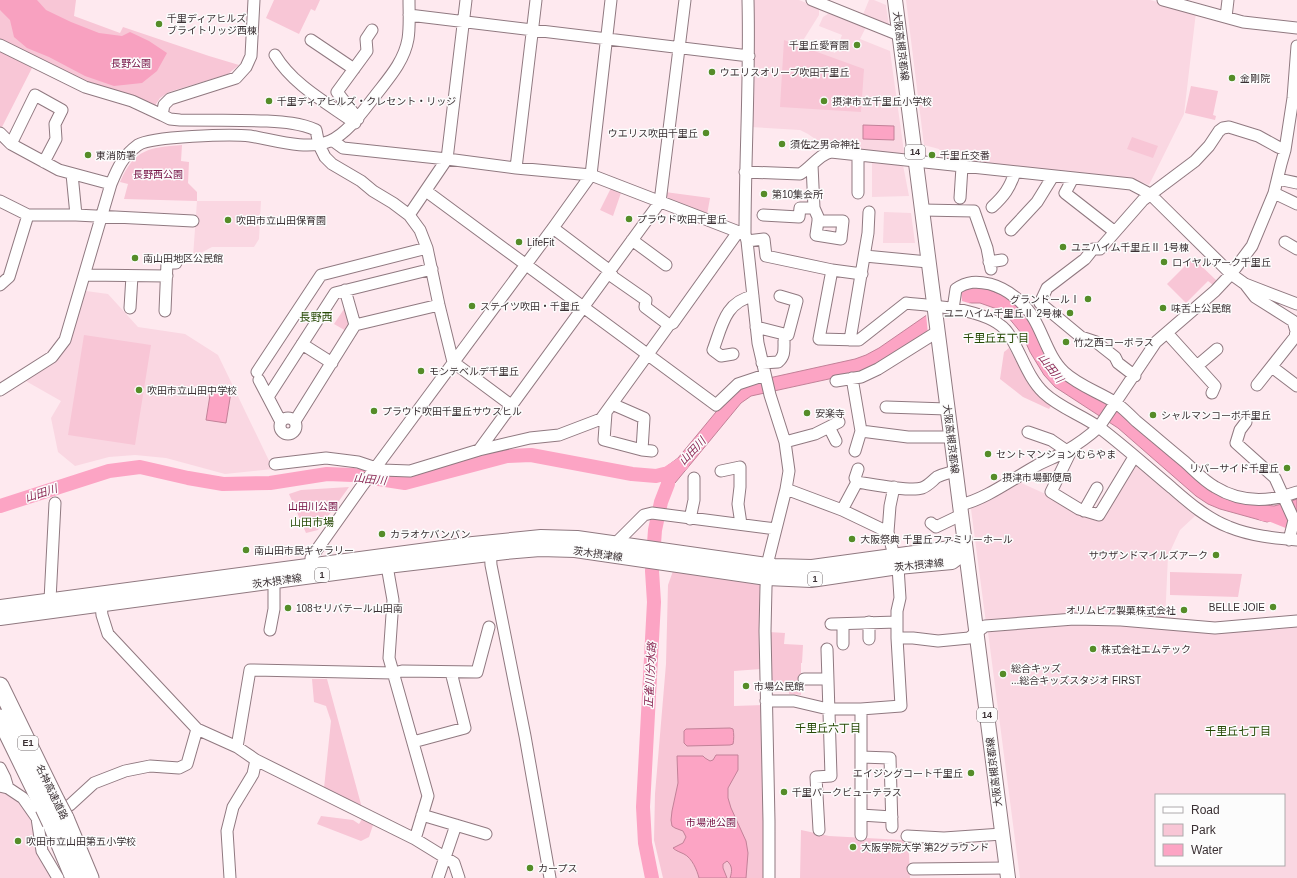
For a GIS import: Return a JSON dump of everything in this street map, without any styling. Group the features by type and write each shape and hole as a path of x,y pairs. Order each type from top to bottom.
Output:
{"highway":[{"name":"名神高速道路","path":"0,686 74,878"},
{"name":"名神高速道路","path":"0,718 50,814 90,878"}],"main road":[{"name":"大阪高槻京都線","path":"895,0 1007,873"},
{"name":"茨木摂津線","path":"0,607 50,600 100,599 274,582 312,571 388,566 490,548 541,537 577,538 616,543 646,554"},
{"name":"茨木摂津線","path":"0,618 100,599 490,548 575,550 646,554 767,572 812,566 896,562 951,548 965,552"}],"street":[{"path":"162,115 164,105 170,98 236,78 246,67 251,56 254,0"},
{"path":"0,390 52,356 65,340 111,184 118,166 127,154 140,144 155,140 225,135 247,136 308,146 319,145 332,140 356,121 394,71 403,56 408,38 409,0"},
{"path":"408,215 447,159 466,0"},
{"path":"516,168 536,0"},
{"path":"312,571 311,558 375,468 591,175 611,0"},
{"path":"479,450 660,202 685,0"},
{"path":"748,0 749,56 744,235 762,363 770,395 785,442 788,470 786,489 767,572 765,631 769,878"},
{"path":"1163,0 1226,16 1243,22 1297,28"},
{"path":"1226,16 1228,0"},
{"path":"817,1 899,35"},
{"path":"409,16 749,56"},
{"path":"356,121 337,92 368,51 366,39 372,30"},
{"path":"311,40 354,69"},
{"path":"0,45 85,87 132,101 170,119 284,122 306,125 316,130 319,145 325,156 332,164 361,181 408,215 420,230 427,248 453,362 511,405"},
{"path":"931,523 936,527 972,502 1066,451 1101,424 1135,376 1156,342 1186,317 1231,274 1252,246 1274,193 1285,150 1293,130 1297,46"},
{"path":"275,55 280,64 305,88 356,121"},
{"path":"11,144 35,95 62,110 55,124 56,139 44,162"},
{"path":"1135,376 1118,363 1115,357 1096,342 1082,337 1040,303 1047,288 1085,259 1093,249 1100,249 1150,194 1195,161 1223,128 1230,127 1258,136 1285,150"},
{"path":"0,133 11,144 58,170 111,184"},
{"path":"332,140 343,148 591,175 744,235 764,239 766,256 832,270 862,274"},
{"path":"745,172 795,175 805,172 827,153 1131,184 1150,194 1231,274 1245,284 1297,304"},
{"path":"858,156 858,193"},
{"path":"812,165 814,208 818,220"},
{"path":"960,198 962,167"},
{"path":"992,207 1002,198 1010,186 1015,172"},
{"path":"72,174 76,215"},
{"path":"1010,230 1037,202 1053,176"},
{"path":"1073,178 1065,193 1115,232"},
{"path":"1278,179 1297,183"},
{"path":"426,191 716,405 738,384 765,375"},
{"path":"1274,193 1297,204"},
{"path":"0,201 28,215 76,215 193,221"},
{"path":"763,215 798,217 800,208 814,208"},
{"path":"922,210 974,211 987,248 990,265 1002,260"},
{"path":"850,340 865,256 868,234 868,212"},
{"path":"0,285 9,277 28,215"},
{"path":"553,228 610,271 613,277 646,300 645,307 669,325"},
{"path":"275,464 326,458 358,462 375,468 410,471 479,450 530,438 559,435 601,419 669,325 673,323 744,235"},
{"path":"632,240 666,265"},
{"path":"1285,242 1297,249"},
{"path":"427,248 321,275 258,376 281,422 288,418 295,421 355,325 439,305"},
{"path":"865,256 928,262"},
{"path":"165,311 167,263 176,263"},
{"path":"268,397 335,293 432,269"},
{"path":"832,270 819,339 859,340 906,303 934,305 982,315 997,323 1008,332 1032,377 1043,392 1057,403 1101,424 1134,457 1196,508 1228,527 1259,537 1293,529 1284,498 1275,478 1236,443 1240,430 1246,422"},
{"path":"85,275 167,276"},
{"path":"130,308 132,276"},
{"path":"958,310 954,294 956,289 962,284 981,282 1004,290 1025,307 1034,318 1051,354 1063,371 1114,405 1215,487 1238,497 1268,500 1284,498 1297,492"},
{"path":"1245,284 1255,297 1293,321 1296,331 1295,337 1273,362 1272,368 1257,385"},
{"path":"345,290 355,325"},
{"path":"733,354 721,356 713,350 726,314 742,298 753,296"},
{"path":"756,327 788,335 797,301 780,296"},
{"path":"836,381 861,377 878,369 937,331"},
{"path":"1167,333 1215,386 1212,394"},
{"path":"762,363 778,362 782,358 784,352 784,341"},
{"path":"302,344 332,363"},
{"path":"1198,366 1217,349"},
{"path":"1272,368 1297,386"},
{"path":"852,378 860,431 855,450"},
{"path":"886,407 948,409"},
{"path":"609,408 644,418 647,451 604,440 609,408"},
{"path":"785,442 815,434 834,425 836,441"},
{"path":"860,431 908,437 951,437"},
{"path":"1028,432 1052,440 1070,453 1051,492 1079,509 1099,515 1134,457"},
{"path":"721,471 740,467 738,504 741,524"},
{"path":"842,510 857,482 855,478 858,469"},
{"path":"857,482 894,488 920,489 927,486 936,478 955,471"},
{"path":"690,519 694,500 694,478"},
{"path":"766,701 794,701 828,709 861,709 901,706 897,638 900,598 896,562 888,532 890,506 894,488"},
{"path":"1084,511 1097,488"},
{"path":"786,489 842,510 888,532"},
{"path":"50,600 55,503"},
{"path":"616,543 644,515 652,513 776,529"},
{"path":"490,548 550,878"},
{"path":"388,566 393,600 389,658 428,796 415,839"},
{"path":"270,630 274,609 274,582"},
{"path":"100,599 102,615 108,634 197,729 237,747 256,760 415,839 454,863 459,878"},
{"path":"897,638 938,641 969,638 985,626 1074,619 1121,620 1215,628 1297,621"},
{"path":"869,622 869,639"},
{"path":"830,624 897,622"},
{"path":"843,624 843,644"},
{"path":"237,747 250,670 393,673 402,670 477,672 489,627"},
{"path":"819,830 816,777 831,776 827,649"},
{"path":"413,742 466,728 451,672"},
{"path":"804,679 828,679"},
{"path":"861,709 861,835"},
{"path":"50,814 70,805 94,783 124,771 150,766 179,768 187,764 197,729"},
{"path":"861,757 890,758 892,822 861,815"},
{"path":"230,878 227,831 233,807 253,774 256,760"},
{"path":"0,768 5,778 4,787 50,814"},
{"path":"50,814 42,851 58,878"},
{"path":"422,815 486,834"},
{"path":"438,878 456,825"},
{"path":"907,836 944,838 1002,834"},
{"path":"913,870 958,868 973,874 1007,873"}],"shaded area":[{"name":"摂津市立千里丘小学校","path":"750,0 799,0 819,8 819,15 804,39 835,53 842,35 819,26 823,17 831,12 866,27 860,39 890,51 905,159 831,150 800,130 750,127"},
{"path":"869,0 874,0 886,5 889,26 862,17"},
{"path":"906,0 1150,0 1196,12 1184,114 1149,185 1134,179 945,159 939,149 924,145"},
{"path":"872,163 903,165 909,196 872,197"},
{"name":"吹田市立山田保育園","path":"197,201 261,201 259,239 254,247 212,247 193,257"},
{"path":"884,212 911,213 915,243 883,243"},
{"name":"吹田市立山田中学校","path":"86,291 108,294 138,327 185,334 218,355 273,469 225,474 166,458 135,455 109,457 75,466 58,452 51,418 61,401 24,380 52,362 69,345"},
{"path":"1135,465 1195,516 1180,530 1168,556 1165,621 986,623 971,509 974,504 1019,482 1101,519"},
{"path":"1074,623 1297,626 1297,878 1020,878 988,632 1032,626"},
{"name":"吹田市立山田第五小学校","path":"0,790 18,800 26,811 33,826 37,855 52,878 0,878"}],"green space":[{"name":"長野公園","path":"0,0 76,0 74,16 120,33 123,27 239,65 228,74 169,92 160,98 154,107 87,84 0,40"},
{"path":"0,0 37,0 46,10 71,22 99,33 122,36 130,32 149,41 167,53 157,71 142,83 114,86 85,76 49,57 27,48 14,37 10,20 0,10"},
{"path":"274,0 320,0 315,11 311,9 299,34 266,18"},
{"path":"784,40 864,69 861,112 780,107"},
{"path":"0,51 32,68 1,129 0,129"},
{"path":"1191,86 1218,91 1213,115 1216,116 1215,120 1185,113"},
{"path":"1132,137 1158,146 1153,158 1127,149"},
{"name":"長野西公園","path":"182,145 181,161 189,162 188,183 197,192 197,201 124,199 128,184 120,182 131,162 144,152 152,149"},
{"path":"612,186 622,190 613,216 600,210"},
{"path":"665,192 710,198 707,215 664,198"},
{"path":"1193,258 1217,281 1213,285 1208,281 1186,303 1167,284"},
{"path":"346,306 350,325 348,332 334,324"},
{"path":"84,335 151,345 135,445 68,435"},
{"path":"1009,348 1029,385 1051,406 1049,409 1023,397 1000,379 1004,352"},
{"name":"山田川公園","path":"349,487 318,530 306,533 289,494 301,490"},
{"name":"市場池公園","path":"673,571 761,585 761,669 734,671 734,706 764,705 766,878 663,878 654,840 655,794 666,664 668,585"},
{"path":"1170,572 1242,574 1238,597 1170,595"},
{"path":"769,632 785,633 784,644 803,645 801,663 801,695 789,694 790,684 769,683"},
{"path":"312,679 327,679 362,808 324,788 331,721 326,706 314,702"},
{"path":"321,816 353,820 359,824 362,819 373,825 369,837 361,841 317,824"},
{"name":"大阪学院大学 第2グラウンド","path":"801,830 829,836 903,840 909,854 910,878 800,878"}],"water":[{"path":"863,125 894,126 894,140 863,139"},
{"path":"976,287 987,289 1010,298 1028,316 1050,359 1120,412 1172,457 1256,504 1274,506 1297,499 1297,513 1267,522 1220,509 1208,504 1196,496 1118,428 1055,387 1044,375 1030,352 1022,334 1008,317 997,309 980,303 970,303 886,360 861,372 751,396 741,403 675,483 667,483 666,467 678,458 730,395 751,382 855,359 866,355 879,348 963,290"},
{"path":"211,389 231,392 226,423 206,420"},
{"path":"686,729 733,729 734,736 733,744 730,745 687,746 684,743 684,731"},
{"path":"716,755 738,755 738,770 728,788 728,798 746,841 748,853 746,878 730,878 732,869 727,861 723,864 723,868 727,878 699,878 692,861 687,856 673,848 683,843 686,837 683,831 672,826 671,820 678,783 677,756 703,756 710,761 713,760"}],"pier":[{"path":"961,289 962,301 972,304 928,334 926,314"}],"waterway":[{"name":"山田川","path":"0,506 109,471 140,467 223,484 270,483 327,474 353,475 405,483 507,456 531,455 632,474 656,476 668,473 682,464"},
{"name":"正雀川分水路","path":"652,878 645,843 643,807 654,602 652,571 655,530 661,502 668,484 668,473"},
{"name":"山田川","path":"1263,514 1272,515 1297,525"}],"place":[{"name":"千里ディアヒルズ ブライトリッジ西棟","path":"159,24"},
{"name":"千里丘愛育園","path":"857,45"},
{"name":"ウエリスオリーブ吹田千里丘","path":"712,72"},
{"name":"金剛院","path":"1232,78"},
{"name":"千里ディアヒルズ・クレセント・リッジ","path":"269,101"},
{"name":"摂津市立千里丘小学校","path":"824,101"},
{"name":"ウエリス吹田千里丘","path":"706,133"},
{"name":"須佐之男命神社","path":"782,144"},
{"name":"東消防署","path":"88,155"},
{"name":"千里丘交番","path":"932,155"},
{"name":"第10集会所","path":"764,194"},
{"name":"プラウド吹田千里丘","path":"629,219"},
{"name":"吹田市立山田保育園","path":"228,220"},
{"name":"LifeFit","path":"519,242"},
{"name":"ユニハイム千里丘Ⅱ 1号棟","path":"1063,247"},
{"name":"南山田地区公民館","path":"135,258"},
{"name":"ロイヤルアーク千里丘","path":"1164,262"},
{"name":"グランドールⅠ","path":"1088,299"},
{"name":"ステイツ吹田・千里丘","path":"472,306"},
{"name":"味舌上公民館","path":"1163,308"},
{"name":"ユニハイム千里丘Ⅱ 2号棟","path":"1070,313"},
{"name":"竹之西コーポラス","path":"1066,342"},
{"name":"モンテベルデ千里丘","path":"421,371"},
{"name":"吹田市立山田中学校","path":"139,390"},
{"name":"プラウド吹田千里丘サウスヒル","path":"374,411"},
{"name":"安楽寺","path":"807,413"},
{"name":"シャルマンコーポ千里丘","path":"1153,415"},
{"name":"セントマンションむらやま","path":"988,454"},
{"name":"リバーサイド千里丘","path":"1287,468"},
{"name":"摂津市場郵便局","path":"994,477"},
{"name":"カラオケバンバン","path":"382,534"},
{"name":"大阪祭典 千里丘ファミリーホール","path":"852,539"},
{"name":"南山田市民ギャラリー","path":"246,550"},
{"name":"サウザンドマイルズアーク","path":"1216,555"},
{"name":"BELLE JOIE","path":"1273,607"},
{"name":"108セリバテール山田南","path":"288,608"},
{"name":"オリムピア製菓株式会社","path":"1184,610"},
{"name":"株式会社エムテック","path":"1093,649"},
{"name":"総合キッズ ...総合キッズスタジオ FIRST","path":"1003,674"},
{"name":"市場公民館","path":"746,686"},
{"name":"エイジングコート千里丘","path":"971,773"},
{"name":"千里パークビューテラス","path":"784,792"},
{"name":"吹田市立山田第五小学校","path":"18,841"},
{"name":"大阪学院大学 第2グラウンド","path":"853,847"},
{"name":"カープス","path":"530,868"}],"district":[{"name":"長野西","path":"316,317"},
{"name":"千里丘五丁目","path":"996,338"},
{"name":"山田市場","path":"312,522"},
{"name":"千里丘六丁目","path":"828,728"},
{"name":"千里丘七丁目","path":"1238,731"}]}
